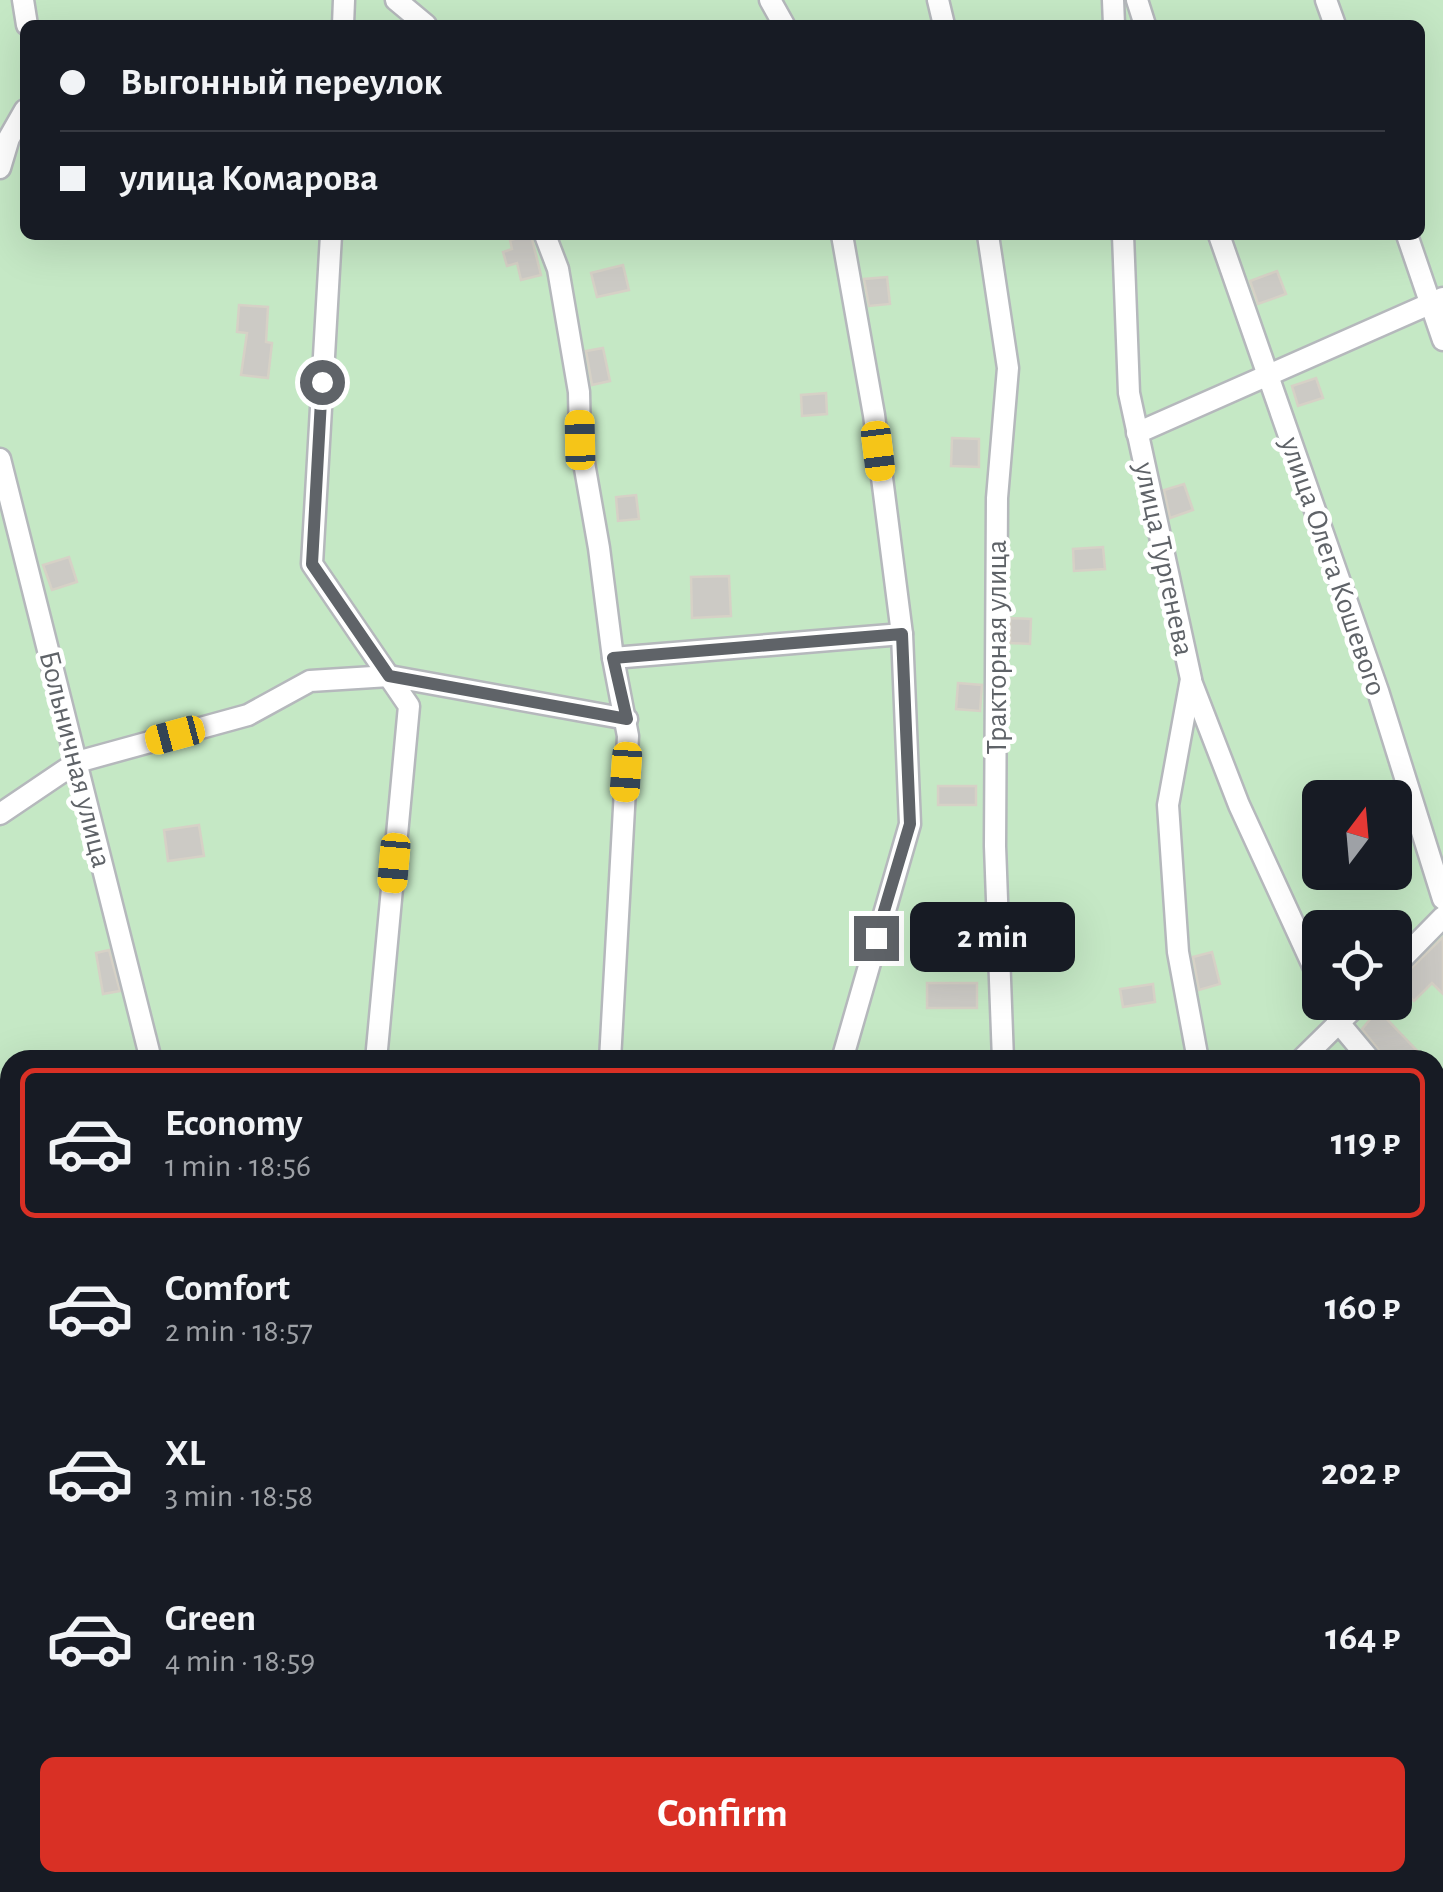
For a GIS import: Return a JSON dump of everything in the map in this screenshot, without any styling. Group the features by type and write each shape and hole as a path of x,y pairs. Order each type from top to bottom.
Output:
{"street":[{"path":"396,0 420,20"},
{"path":"0,168 5,138 20,117"},
{"path":"331,240 312,564 409,706 377,1050"},
{"path":"547,240 558,270 579,392 580,440 613,658 627,719 610,1050"},
{"path":"843,240 874,415 902,634 910,824 845,1050"},
{"name":"Тракторная улица","path":"989,240 1008,368 997,498 995,846 1003,1050"},
{"name":"улица Тургенева","path":"1123,240 1129,392 1191,679 1168,805 1178,952 1196,1050"},
{"name":"улица Олега Кошевого","path":"1221,240 1378,691 1443,899"},
{"path":"1409,240 1437,301 1443,340"},
{"path":"1137,433 1437,301"},
{"name":"Больничная улица","path":"0,459 149,1050"},
{"path":"613,658 902,634"},
{"path":"0,814 77,762 248,715 310,681 389,676 627,719"},
{"path":"1191,679 1238,804 1302,942"},
{"path":"1412,949 1443,918"},
{"path":"1338,1020 1362,1050"},
{"path":"1311,1050 1342,1020"}],"green space":[{"path":"0,0 1443,0 1443,1050 0,1050"}],"building":[{"path":"510,240 532,240 541,275 521,280 517,263 507,266 503,252 512,249"},
{"path":"623,265 629,290 597,297 591,273"},
{"path":"1277,271 1286,294 1258,304 1250,281"},
{"path":"887,277 890,304 869,306 864,279"},
{"path":"239,305 268,307 266,342 272,343 268,378 241,375 247,333 237,332"},
{"path":"603,348 610,381 592,385 586,351"},
{"path":"1316,378 1323,398 1298,406 1292,386"},
{"path":"826,393 827,414 802,416 801,395"},
{"path":"952,438 979,439 979,467 951,466"},
{"path":"1184,484 1193,510 1170,518 1164,490"},
{"path":"636,495 639,519 618,521 616,497"},
{"path":"1103,547 1105,569 1074,571 1073,549"},
{"path":"69,557 77,582 52,590 43,565"},
{"path":"729,576 731,616 692,618 691,577"},
{"path":"1010,618 1031,619 1030,644 1010,643"},
{"path":"958,683 982,685 980,711 956,709"},
{"path":"938,786 976,786 976,805 938,805"},
{"path":"199,825 204,856 168,861 164,830"},
{"path":"1443,937 1443,994 1432,983 1414,1001 1412,967"},
{"path":"109,950 120,991 103,994 96,953"},
{"path":"1212,952 1220,984 1199,990 1193,957"},
{"path":"927,983 977,983 977,1008 927,1008"},
{"path":"1153,984 1155,1002 1123,1007 1120,989"},
{"path":"1370,1020 1388,1020 1416,1050 1379,1050 1362,1029"}],"route":[{"path":"322,382 312,564 389,676 627,719 613,658 902,634 910,824 876,938"}]}
